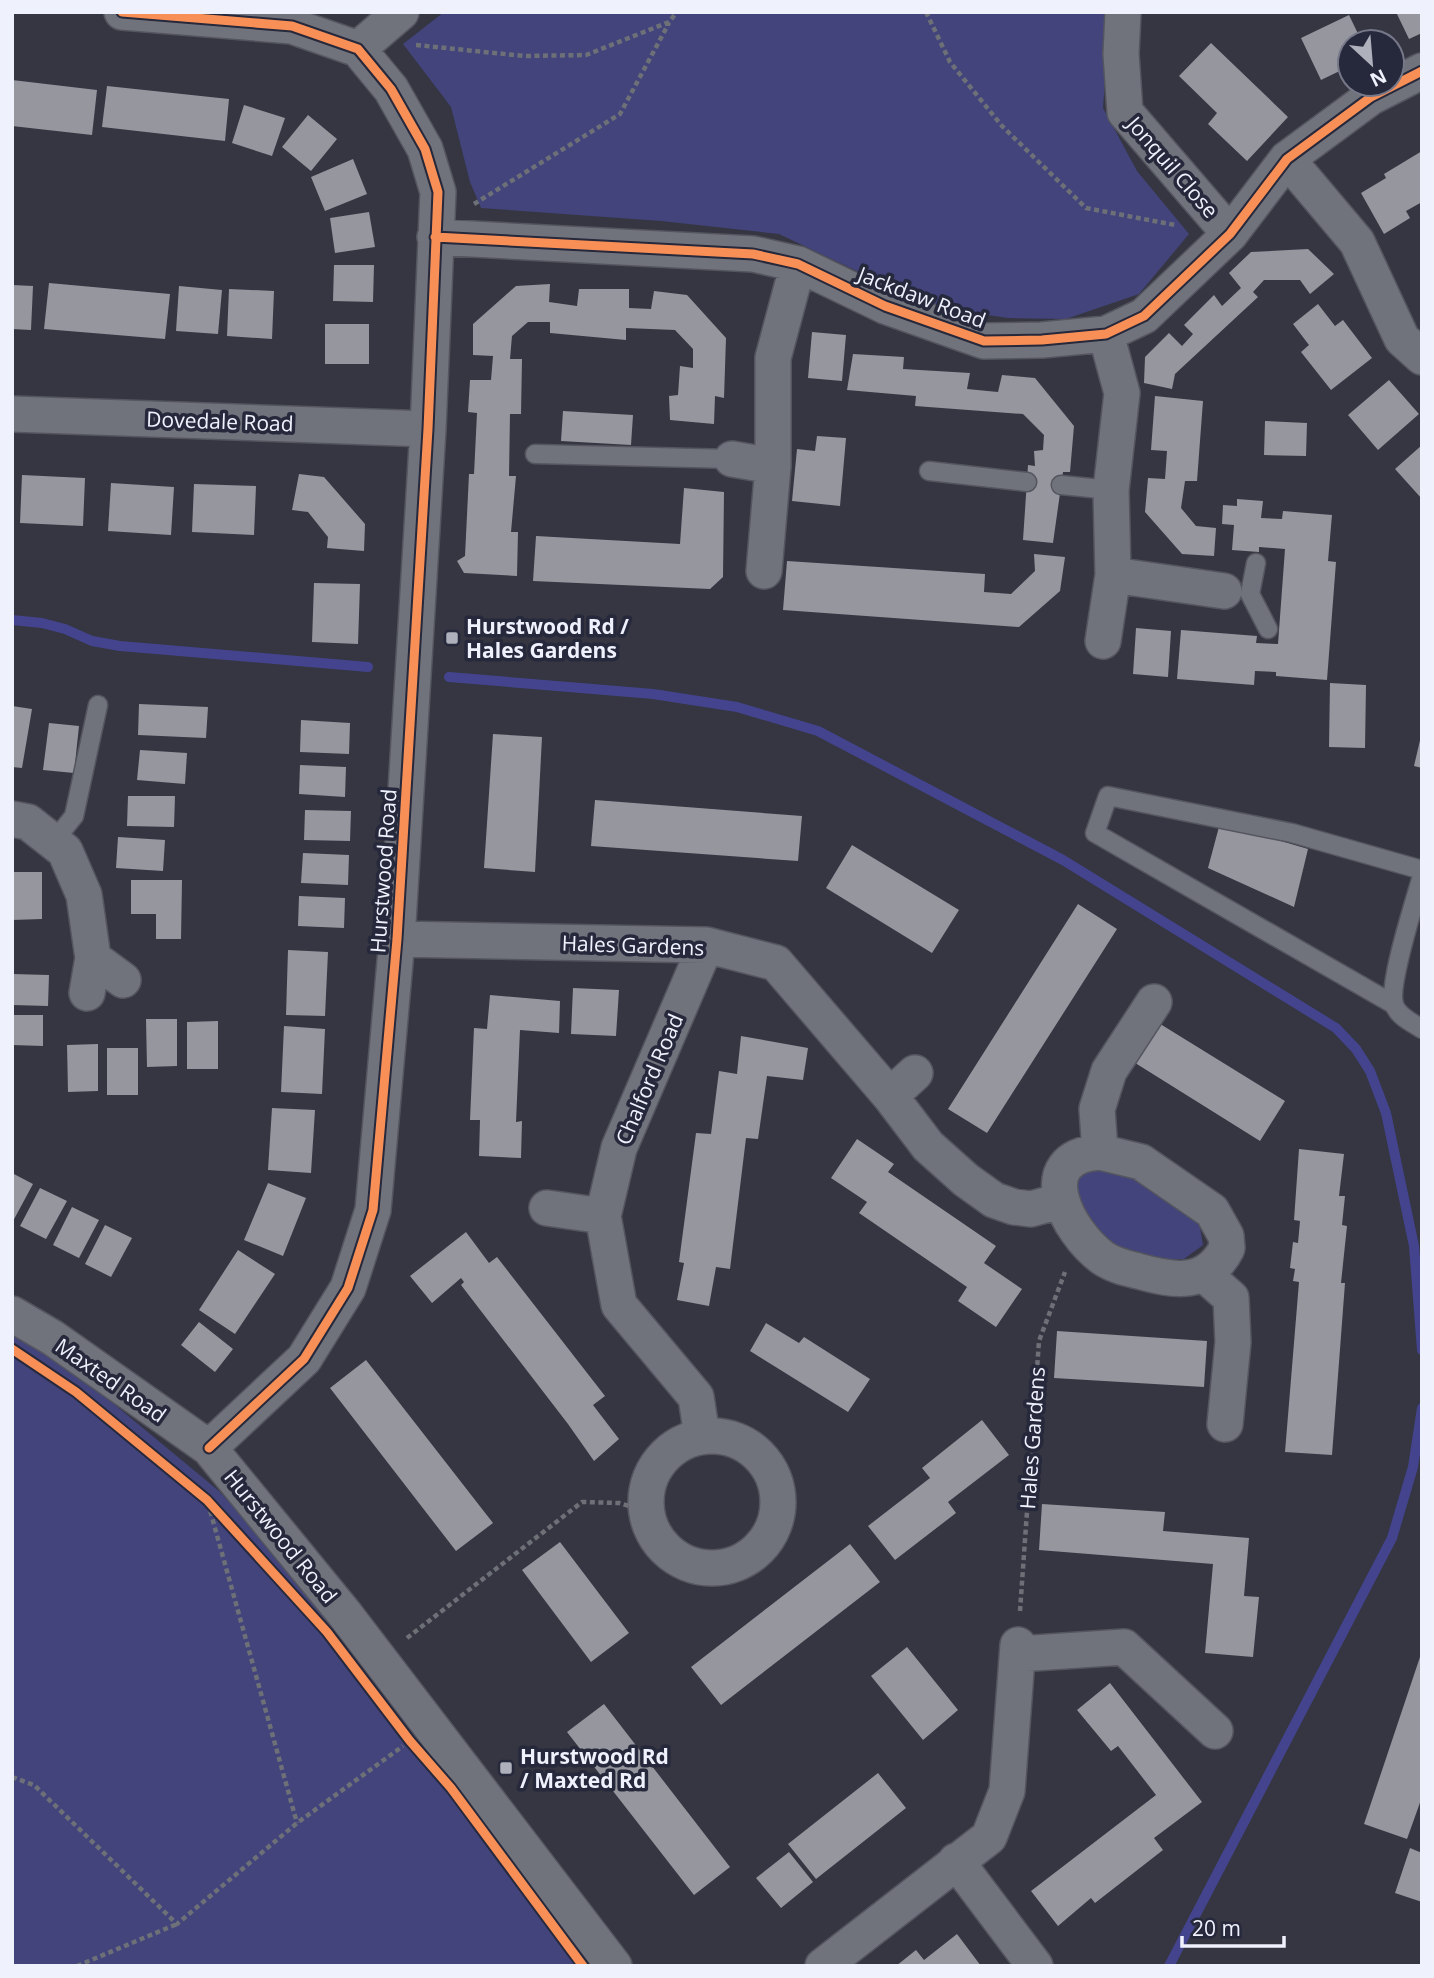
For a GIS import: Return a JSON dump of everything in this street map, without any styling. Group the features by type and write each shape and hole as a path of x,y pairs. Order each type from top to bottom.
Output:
{"street":[{"path":"122,12 292,26 358,49 405,28"},
{"name":"Jonquil Close","path":"1123,12 1121,54 1125,112 1230,234"},
{"name":"Hurstwood Road","path":"358,49 391,89 425,149 438,192 428,429 397,939 373,1210 348,1288 304,1359 209,1448 344,1613 614,1966"},
{"name":"Jackdaw Road","path":"436,231 753,254 798,264 885,306 984,341 1042,340 1106,334 1144,316 1230,234 1287,159 1371,97 1422,71"},
{"path":"1287,159 1357,242 1402,339 1422,357"},
{"path":"764,571 773,466 773,358 798,264"},
{"path":"1103,641 1112,575 1111,490 1122,393 1106,334"},
{"name":"Dovedale Road","path":"12,414 428,429"},
{"path":"732,459 773,466"},
{"path":"1112,575 1237,592"},
{"path":"12,819 28,822 65,851 84,895 93,958 87,993"},
{"name":"Hales Gardens","path":"397,939 706,945 776,963 903,1084 928,1146 966,1180 994,1200 1031,1209 1060,1200"},
{"name":"Chalford Road","path":"702,1436 696,1397 619,1305 603,1216 619,1148 706,945"},
{"path":"93,958 122,980"},
{"path":"1100,1153 1097,1109 1109,1071 1154,1002"},
{"path":"1100,1153 1140,1162 1212,1211 1226,1236 1227,1248 1214,1267 1204,1274 1188,1279 1160,1278 1113,1264 1094,1251 1074,1227 1060,1200 1062,1174 1073,1160 1083,1154 1100,1153"},
{"path":"547,1208 603,1216"},
{"path":"1204,1274 1231,1298 1233,1342 1226,1424"},
{"name":"Maxted Road","path":"12,1314 53,1338 209,1448"},
{"path":"702,1436 720,1436 751,1447 773,1476 779,1496 777,1517 765,1542 741,1563 711,1570 673,1557 652,1534 645,1511 647,1483 660,1458 702,1436"},
{"path":"824,1966 989,1837 1007,1791 1018,1649 1124,1647 1215,1731"},
{"path":"956,1861 1035,1966"}],"lane":[{"path":"536,454 732,459"},
{"path":"929,471 1027,482"},
{"path":"1061,485 1111,490"},
{"path":"1256,563 1237,592 1268,629"},
{"path":"54,841 74,816 98,705"},
{"path":"1394,1004 1095,834 1108,796 1292,833 1422,870"},
{"path":"1422,876 1394,985 1394,1004 1398,1012 1422,1029"}],"path":[{"path":"436,231 620,114 669,22 677,12"},
{"path":"926,12 950,62 1002,126 1086,208 1230,234"},
{"path":"405,28 524,56 586,55 669,22"},
{"path":"197,1492 225,1520"},
{"path":"207,1500 297,1823"},
{"path":"379,1660 582,1502 619,1503 645,1511"},
{"path":"77,1966 177,1924 297,1823 410,1741"},
{"path":"12,1777 34,1786 177,1924"}],"shaded area":[{"path":"444,12 1110,12 1103,108 1137,171 1189,234 1139,294 1066,319 1008,318 947,309 878,281 779,234 661,221 481,208 470,182 451,107 403,44"},
{"path":"1083,1166 1136,1176 1199,1221 1203,1245 1184,1259 1126,1259 1094,1229 1074,1201 1072,1182"},
{"path":"12,1331 51,1352 219,1491 338,1621 594,1966 12,1966"}],"building":[{"path":"1396,12 1422,12 1422,33 1409,39"},
{"path":"1349,15 1355,28 1336,28 1336,73 1321,80 1301,38"},
{"path":"1211,43 1288,117 1247,161 1208,124 1217,113 1179,76"},
{"path":"12,80 97,90 92,135 12,126"},
{"path":"107,86 229,99 225,141 102,127"},
{"path":"244,105 285,118 272,156 232,143"},
{"path":"308,115 337,139 311,171 282,147"},
{"path":"1422,151 1422,202 1406,211 1410,218 1384,234 1361,193 1386,178 1384,174"},
{"path":"353,159 367,194 325,211 311,177"},
{"path":"369,212 375,247 335,253 330,218"},
{"path":"1308,249 1334,274 1310,294 1300,280 1264,280 1253,292 1258,297 1175,374 1172,389 1144,383 1145,357 1169,333 1182,346 1193,334 1184,325 1214,295 1222,306 1241,288 1229,273 1251,252"},
{"path":"334,265 374,265 373,302 333,301"},
{"path":"49,283 170,294 165,339 44,329"},
{"path":"550,284 549,302 577,306 579,289 629,289 629,308 651,309 654,291 687,295 726,338 724,398 715,396 714,424 670,420 669,396 678,395 680,366 693,368 693,349 675,330 626,328 626,340 550,333 550,322 528,322 512,336 510,359 522,359 521,414 510,414 509,476 516,476 511,532 518,532 517,576 464,573 457,561 465,556 469,474 474,474 477,413 468,412 470,380 491,380 493,356 473,355 473,324 516,286"},
{"path":"12,285 33,286 31,330 12,329"},
{"path":"179,286 222,290 218,334 176,331"},
{"path":"229,289 274,291 272,339 227,336"},
{"path":"1318,304 1335,326 1343,320 1372,358 1331,390 1301,352 1309,345 1293,324"},
{"path":"325,324 369,324 369,364 325,364"},
{"path":"812,332 846,335 842,381 808,378"},
{"path":"853,354 904,357 903,369 970,373 967,389 998,392 1002,375 1035,378 1074,426 1070,472 1063,472 1053,543 1023,540 1028,465 1035,466 1034,451 1043,450 1044,435 1023,414 915,406 916,396 847,390"},
{"path":"1389,380 1419,414 1378,450 1348,415"},
{"path":"1155,396 1203,401 1197,481 1185,481 1181,508 1196,526 1216,528 1214,556 1182,554 1145,512 1148,478 1165,479 1167,451 1151,450"},
{"path":"563,411 633,415 631,445 561,441"},
{"path":"1265,421 1307,423 1306,456 1264,455"},
{"path":"817,436 846,438 840,506 792,501 797,449 815,451"},
{"path":"1422,445 1422,499 1395,469"},
{"path":"299,474 324,477 365,524 364,551 327,548 328,537 308,512 292,510"},
{"path":"22,475 85,478 83,526 20,523"},
{"path":"111,483 174,487 171,535 108,531"},
{"path":"194,484 256,486 254,535 192,532"},
{"path":"684,488 724,492 723,577 710,589 533,581 536,536 680,544"},
{"path":"1237,499 1263,501 1261,518 1282,519 1283,511 1332,515 1328,561 1336,562 1327,680 1276,676 1276,672 1255,671 1254,685 1177,679 1181,630 1257,636 1256,643 1278,644 1285,549 1259,547 1259,552 1232,550 1234,525 1222,524 1223,505 1237,506"},
{"path":"1034,554 1065,557 1060,591 1019,627 783,610 787,561 985,574 984,592 1011,594 1035,571"},
{"path":"314,583 360,584 358,644 312,642"},
{"path":"1136,628 1171,631 1168,677 1133,674"},
{"path":"1330,683 1366,685 1365,748 1329,747"},
{"path":"139,704 208,707 206,738 138,735"},
{"path":"12,706 32,709 22,768 12,767"},
{"path":"301,720 350,723 349,754 300,752"},
{"path":"49,723 79,726 74,773 43,770"},
{"path":"493,734 542,737 535,872 484,868"},
{"path":"1422,736 1422,768 1414,766"},
{"path":"140,750 187,753 185,784 137,780"},
{"path":"300,765 346,767 345,797 299,794"},
{"path":"128,796 175,796 174,827 127,826"},
{"path":"595,800 802,816 798,861 591,846"},
{"path":"305,810 351,811 350,841 304,840"},
{"path":"1220,823 1308,849 1294,907 1208,868"},
{"path":"118,837 165,840 163,871 116,868"},
{"path":"852,845 959,910 932,953 826,888"},
{"path":"303,853 349,855 348,885 301,883"},
{"path":"12,872 42,872 42,919 12,920"},
{"path":"131,880 182,880 181,939 156,939 156,914 131,914"},
{"path":"299,896 345,898 344,928 298,926"},
{"path":"1078,904 1117,929 987,1133 948,1109"},
{"path":"288,950 328,952 325,1016 286,1015"},
{"path":"12,974 49,975 48,1006 12,1005"},
{"path":"573,988 619,990 616,1036 571,1034"},
{"path":"490,995 560,1001 559,1033 520,1030 516,1122 522,1121 521,1158 479,1156 480,1120 470,1120 474,1028 487,1029"},
{"path":"12,1015 43,1015 43,1046 12,1045"},
{"path":"146,1019 177,1019 177,1066 147,1067"},
{"path":"218,1021 218,1069 187,1069 187,1022"},
{"path":"1157,1022 1285,1101 1260,1141 1132,1061"},
{"path":"284,1026 325,1029 322,1094 281,1092"},
{"path":"741,1036 808,1048 803,1080 767,1076 758,1139 746,1138 730,1269 716,1267 709,1306 677,1300 684,1263 679,1262 696,1133 711,1134 719,1071 737,1074"},
{"path":"98,1044 98,1091 68,1092 67,1045"},
{"path":"107,1048 138,1048 138,1095 107,1095"},
{"path":"272,1108 315,1110 311,1173 268,1170"},
{"path":"857,1139 894,1164 888,1172 996,1246 984,1263 1022,1289 996,1327 958,1301 967,1287 859,1213 867,1202 831,1178"},
{"path":"1299,1149 1344,1154 1339,1196 1345,1196 1342,1225 1347,1226 1341,1283 1345,1283 1332,1455 1285,1452 1299,1282 1293,1281 1295,1269 1290,1268 1293,1242 1298,1243 1300,1221 1294,1220"},
{"path":"12,1173 33,1184 12,1223"},
{"path":"268,1183 306,1198 283,1256 244,1240"},
{"path":"40,1188 67,1201 46,1239 20,1226"},
{"path":"72,1207 99,1220 79,1258 53,1245"},
{"path":"105,1225 132,1238 111,1277 85,1264"},
{"path":"466,1232 489,1263 497,1257 605,1396 593,1405 619,1439 594,1461 461,1285 464,1282 461,1278 432,1303 410,1276"},
{"path":"238,1250 275,1274 235,1334 199,1310"},
{"path":"199,1322 233,1349 215,1372 181,1345"},
{"path":"766,1323 799,1343 804,1337 870,1379 848,1412 750,1351"},
{"path":"1057,1331 1207,1341 1204,1387 1054,1378"},
{"path":"366,1360 493,1523 456,1551 330,1388"},
{"path":"982,1420 1009,1455 948,1502 956,1513 895,1560 868,1526 930,1478 922,1468"},
{"path":"1042,1504 1165,1512 1163,1531 1249,1538 1244,1596 1259,1597 1253,1657 1205,1653 1213,1564 1039,1550"},
{"path":"560,1542 629,1633 591,1662 522,1570"},
{"path":"850,1544 880,1582 721,1705 691,1667"},
{"path":"907,1647 958,1710 923,1740 871,1676"},
{"path":"1421,1654 1422,1797 1407,1839 1364,1824"},
{"path":"1110,1683 1202,1802 1154,1838 1163,1850 1095,1903 1091,1898 1058,1926 1031,1891 1156,1795 1118,1746 1111,1751 1077,1710"},
{"path":"604,1704 730,1867 694,1895 567,1732"},
{"path":"878,1773 906,1808 816,1879 788,1844"},
{"path":"1410,1848 1422,1853 1422,1902 1395,1893"},
{"path":"789,1852 813,1882 781,1908 756,1878"},
{"path":"957,1934 981,1966 896,1966 916,1950 924,1960"}],"waterway":[{"path":"12,620 42,623 65,629 92,641 120,646 368,667"},
{"path":"449,677 653,694 737,707 818,731 1063,860 1336,1028 1356,1049 1370,1071 1386,1113 1414,1246 1422,1350"},
{"path":"1169,1966 1392,1538 1413,1467 1422,1408"}],"cycle path":[{"path":"122,12 292,26 358,49 391,89 425,149 438,192 428,429 397,939 373,1210 348,1288 304,1359 209,1448"},
{"path":"435,237 753,254 798,264 885,306 984,341 1042,340 1106,334 1144,316 1230,234 1287,159 1371,97 1422,71"},
{"path":"12,1349 76,1392 207,1500 327,1632 410,1741 451,1788 583,1966"}],"place":[{"name":"Hurstwood Rd / Hales Gardens","path":"452,638"},
{"name":"Hurstwood Rd / Maxted Rd","path":"506,1768"}]}
